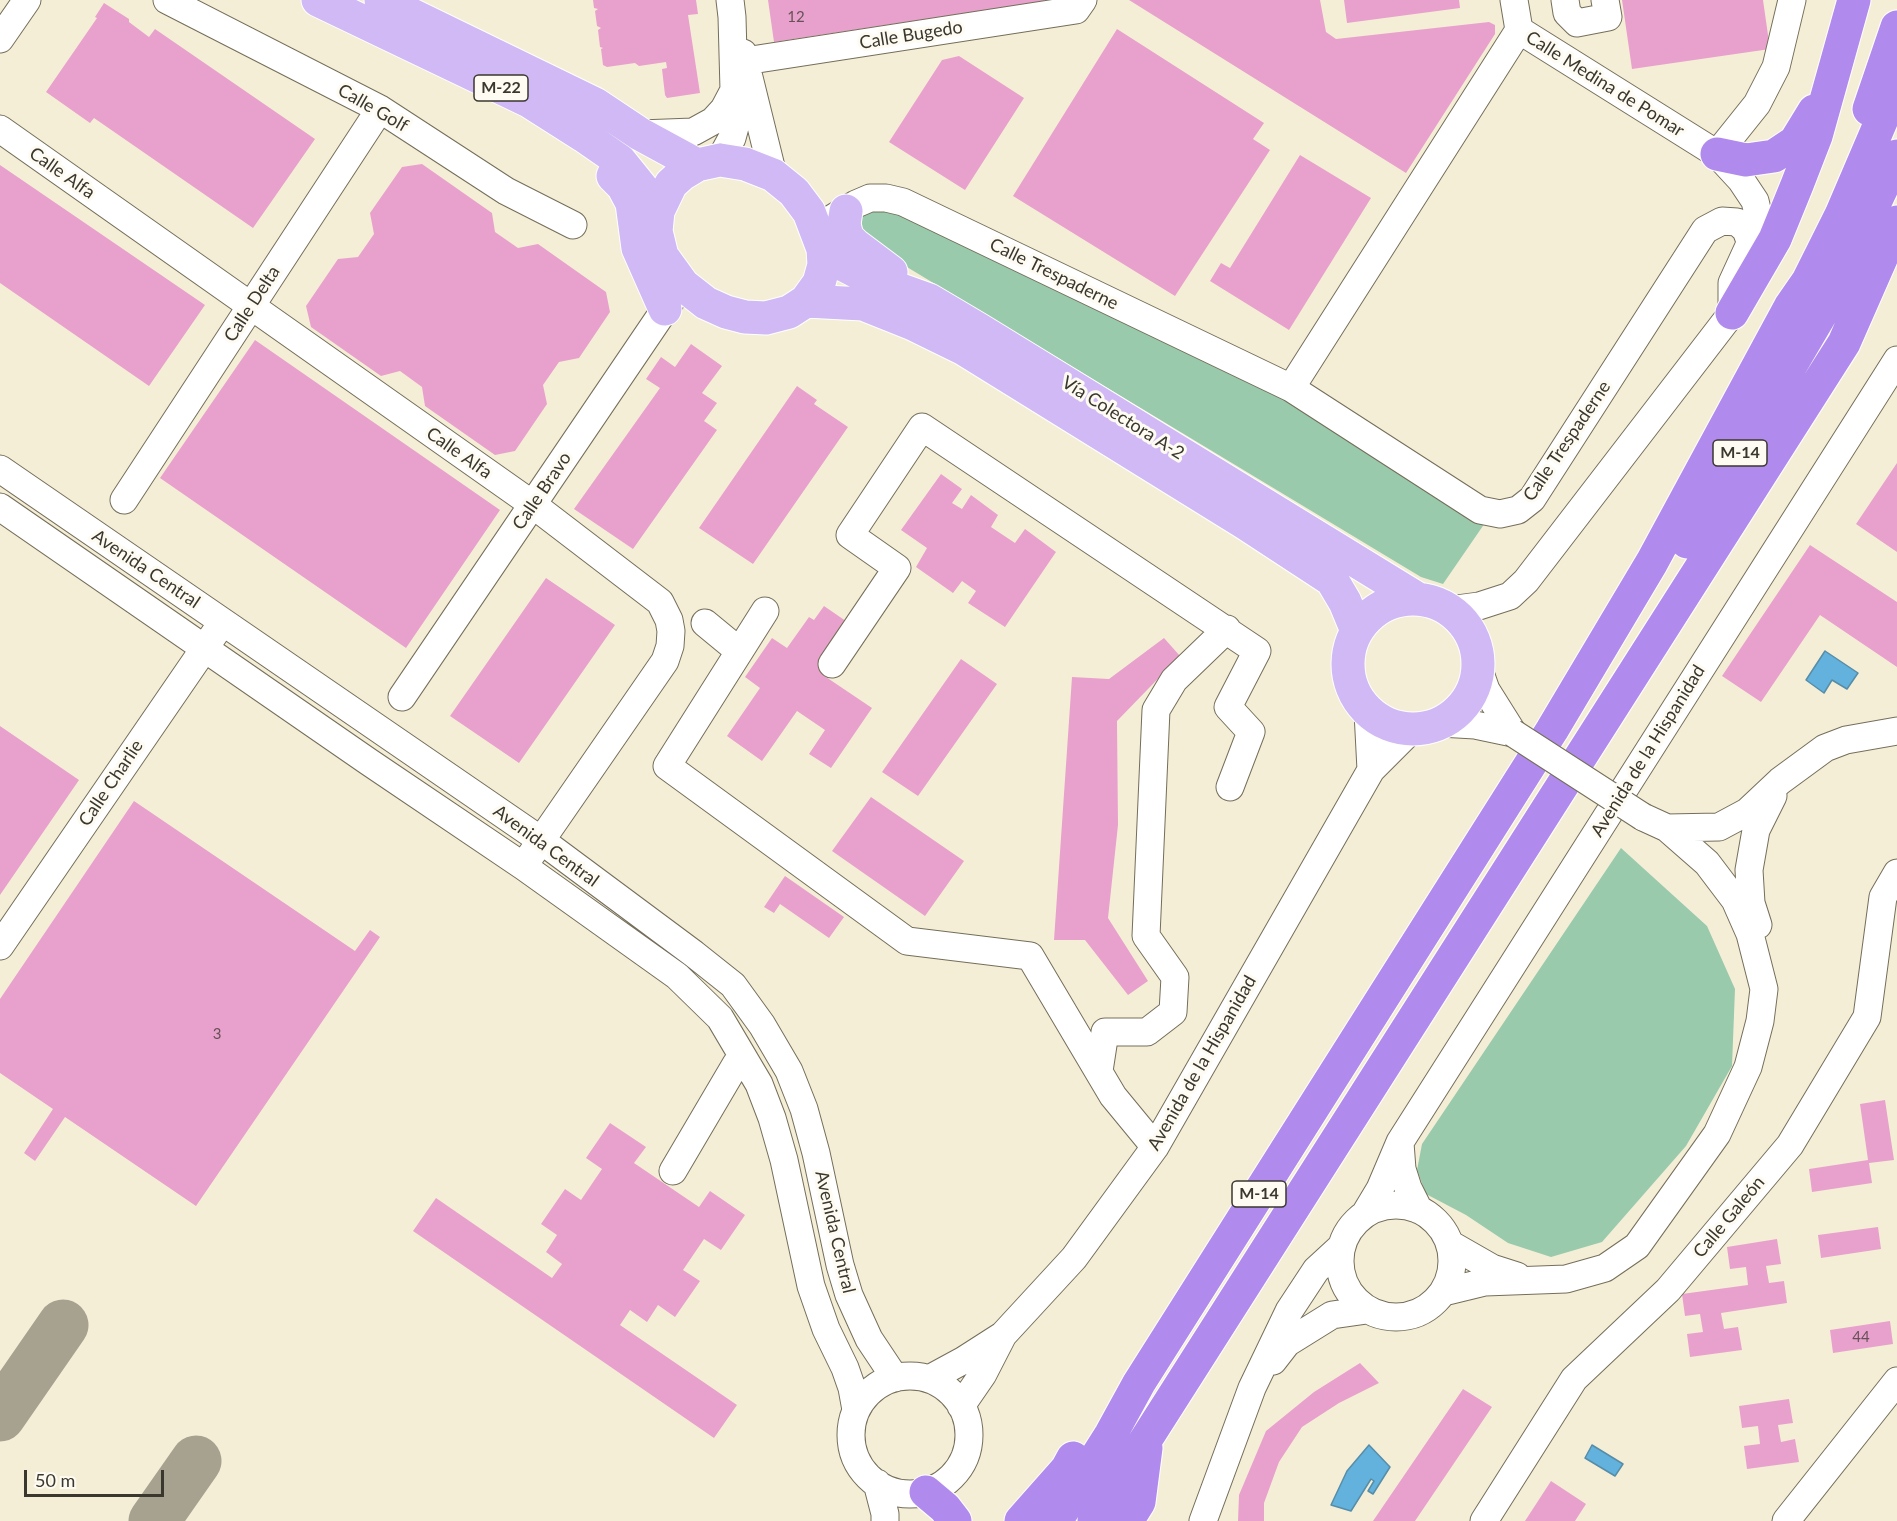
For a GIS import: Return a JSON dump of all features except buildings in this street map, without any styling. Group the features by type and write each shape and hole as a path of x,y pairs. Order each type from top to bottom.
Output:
{"highway":[{"path":"1732,313 1775,239 1797,185 1816,136 1854,0"},
{"path":"1797,185 1823,147 1897,6"},
{"path":"1790,308 1795,276 1853,151 1897,27"},
{"path":"1717,154 1746,160 1768,158 1779,153 1795,142 1830,84"},
{"path":"1552,730 1652,562 1790,308 1808,281 1841,215 1897,84"},
{"name":"M-14","path":"1056,1521 1112,1434 1139,1383 1552,730 1696,529 1828,302 1897,156"},
{"name":"M-14","path":"1844,343 1897,222"},
{"name":"M-14","path":"1109,1515 1147,1438 1844,343 1897,270"},
{"path":"1021,1521 1067,1469 1089,1433 1139,1383"},
{"path":"920,1493 945,1508 955,1521"}],"main road":[{"name":"M-22","path":"318,0 529,101 620,161 658,211"},
{"name":"M-22","path":"381,0 595,104 640,134 709,163"},
{"path":"529,101 623,186 632,203 638,248 674,297 706,303 745,317 766,318 789,312 806,301 819,283 824,265 819,238 809,212 794,192 773,175 745,164 709,163 682,174 671,184 658,211 656,231 663,256 670,270 674,297"},
{"path":"846,211 844,224 848,237 855,245 929,300"},
{"name":"Vía Colectora A-2","path":"819,238 840,263 873,280 929,300 1418,599"},
{"name":"Vía Colectora A-2","path":"806,301 863,304 913,324 964,349 1245,523 1332,580 1345,602 1357,631"},
{"path":"1418,599 1449,610 1462,621 1471,635 1478,667 1473,690 1460,710 1426,726 1396,727 1368,712 1357,698 1350,682 1347,664 1350,647 1357,631 1368,617 1383,606 1418,599"}],"street":[{"path":"0,39 27,0"},
{"name":"Calle Golf","path":"167,0 380,109 506,191 573,225"},
{"name":"Calle Medina de Pomar","path":"1514,0 1519,30 1717,154"},
{"path":"1565,0 1567,13 1577,23 1608,17 1605,0"},
{"path":"1774,0 1776,16 1790,11"},
{"name":"Calle Bugedo","path":"746,61 1080,5"},
{"path":"731,8 773,175"},
{"path":"709,163 732,138 735,127 731,8"},
{"path":"1449,610 1479,606 1510,596 1526,582 1732,313 1732,283 1760,222 1755,201 1742,180 1717,154 1757,104 1776,67 1790,11"},
{"path":"1291,388 1519,30"},
{"path":"640,134 693,132 713,121 724,109 733,92"},
{"name":"Calle Delta","path":"124,500 380,109"},
{"name":"Calle Alfa","path":"0,129 532,504 660,602 669,620 671,631 670,646 665,661 523,866"},
{"name":"Calle Trespaderne","path":"819,238 846,211 870,198 886,198 903,202 1291,388 1480,510 1500,514 1518,510 1532,499 1705,230 1722,221 1737,222 1746,230 1751,244"},
{"name":"Calle Bravo","path":"402,697 674,297"},
{"name":"Avenida de la Hispanidad","path":"1365,1214 1380,1189 1400,1142 1897,360"},
{"path":"832,664 897,568 850,535 922,427 1257,651 1228,707 1251,732 1230,787"},
{"name":"Avenida Central","path":"0,469 542,841 733,985 762,1025 789,1071 804,1109 840,1265 853,1304 869,1339 895,1378"},
{"name":"Avenida Central","path":"0,507 523,866 677,976 720,1018 759,1084 772,1118 784,1160 811,1286 826,1329 849,1378 856,1410"},
{"path":"765,611 667,766 907,941 1030,956 1113,1096 1155,1147"},
{"name":"Calle Charlie","path":"0,946 223,621"},
{"path":"705,623 740,651"},
{"path":"1099,1071 1105,1032 1147,1032 1173,1012 1175,977 1146,936 1156,710 1173,680 1227,629"},
{"path":"1478,667 1486,690 1513,733"},
{"path":"1368,712 1371,770"},
{"path":"1426,726 1475,725 1513,733 1643,817 1667,828 1707,863 1735,900 1750,934 1764,989"},
{"name":"Avenida de la Hispanidad","path":"928,1379 964,1360 1003,1335 1074,1258 1155,1147 1371,770 1426,726"},
{"path":"1667,828 1719,827 1747,812 1780,781 1825,748 1846,740 1897,730"},
{"path":"1443,1292 1485,1282 1566,1279 1605,1268 1637,1246 1716,1134 1748,1067 1760,1021 1764,989 1760,932 1751,903 1749,870 1756,830 1780,781"},
{"path":"1643,817 1700,871 1725,906 1740,938 1760,1021"},
{"name":"Calle Galeón","path":"1484,1521 1574,1379 1668,1290 1790,1145 1867,1017 1883,897 1897,873"},
{"path":"673,1171 736,1064"},
{"path":"1400,1142 1402,1169 1419,1210"},
{"path":"1401,1205 1419,1210 1438,1224 1450,1244 1452,1260 1450,1277 1443,1292 1429,1307 1409,1316 1388,1317 1367,1310 1353,1298 1344,1283 1339,1265 1341,1247 1350,1228 1365,1214 1383,1206 1401,1205"},
{"path":"1450,1244 1492,1268 1527,1279"},
{"path":"1203,1521 1252,1389 1289,1311 1316,1270 1341,1247"},
{"path":"1252,1389 1287,1343 1332,1315 1367,1310"},
{"name":"Avenida de la Hispanidad","path":"962,1406 983,1374 1003,1335"},
{"path":"912,1376 928,1379 947,1390 962,1406 967,1419 968,1449 962,1464 940,1486 920,1493 902,1492 877,1483 866,1474 851,1445 851,1427 856,1410 866,1396 879,1385 895,1378 912,1376"},
{"path":"1786,1521 1897,1381"},
{"path":"877,1483 885,1521"},
{"path":"901,1521 920,1493"}],"green space":[{"path":"886,208 1228,366 1487,520 1443,584 1421,577 887,255 856,223 865,214"},
{"path":"1621,848 1707,926 1735,989 1732,1066 1686,1146 1602,1242 1551,1257 1508,1243 1466,1215 1426,1194 1417,1170 1422,1144"}],"water":[{"path":"1825,651 1858,673 1847,689 1832,680 1824,693 1806,680"},
{"path":"1369,1445 1390,1467 1373,1494 1368,1491 1374,1481 1371,1479 1351,1511 1331,1505 1347,1471"},
{"path":"1592,1445 1623,1464 1615,1476 1585,1458"}],"taxiway":[{"path":"0,1416 63,1325"},
{"path":"154,1521 196,1461"}]}
